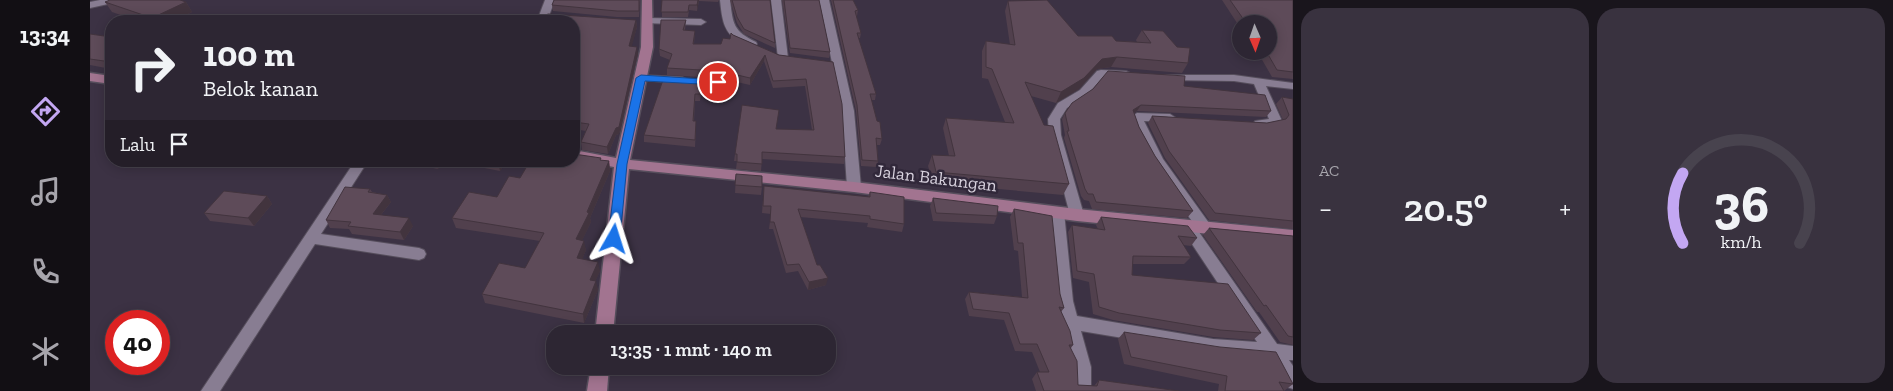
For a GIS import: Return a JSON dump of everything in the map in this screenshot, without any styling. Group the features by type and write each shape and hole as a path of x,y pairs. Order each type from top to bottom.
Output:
{"main road":[{"path":"605,325 622,164 647,47 644,22 646,0"},
{"path":"90,77 105,79"},
{"name":"Jalan Bakungan","path":"580,156 622,164 854,187 1077,215 1293,236"},
{"path":"597,391 599,375"}],"street":[{"path":"90,5 114,0"},
{"path":"548,15 550,0"},
{"path":"725,0 728,23 734,36 788,58 776,0"},
{"path":"824,0 835,64 848,111 854,187"},
{"path":"644,22 701,22"},
{"path":"1077,215 1055,136 1054,119 1058,110 1084,92 1101,73 1111,72 1139,76"},
{"path":"641,78 689,81"},
{"path":"1158,78 1234,78 1293,86"},
{"path":"1245,123 1268,124 1276,121 1258,81"},
{"path":"1179,119 1138,117 1144,136 1158,160 1204,227"},
{"path":"210,391 358,167"},
{"path":"1057,212 1066,301 1082,368 1082,391"},
{"path":"1187,226 1293,381"},
{"path":"311,238 419,254"},
{"path":"1071,322 1213,346 1293,353"}],"building":[{"path":"110,0 180,0 186,2 158,15 143,15 105,2"},
{"path":"554,0 639,0 639,11 617,11 552,5"},
{"path":"662,0 698,0 697,5 689,5 688,12 661,12"},
{"path":"732,0 770,0 775,43 744,29 737,17"},
{"path":"784,0 819,0 830,52 790,48"},
{"path":"833,0 853,0 858,10 855,11 861,33 857,33 876,94 870,94 877,121 880,122 882,139 876,138 878,161 862,160 857,105"},
{"path":"1047,0 1078,36 1112,36 1116,41 1151,43 1142,30 1163,31 1177,47 1190,48 1188,63 1117,57 1102,59 1084,78 1061,92 1025,82 1044,125 1053,126 1069,184 936,172 932,155 955,156 946,118 1014,123 992,69 986,67 986,41 1015,45 1008,1"},
{"path":"1230,0 1293,0 1293,72 1277,70 1271,60 1278,60 1278,15 1240,15"},
{"path":"580,16 636,20 629,46 637,47 619,127 616,128 607,147 581,142 589,124 580,123"},
{"path":"661,20 686,20 683,30 695,31 693,44 721,44 723,38 730,39 731,33 779,55 833,62 842,104 845,157 762,152 762,164 737,162 737,154 735,154 742,105 779,110 776,129 814,130 806,79 773,81 765,55 750,78 729,73 723,89 701,86 701,94 695,94 693,121 696,121 695,140 644,135 664,77 718,81 726,77 718,71 667,68 672,54 659,49"},
{"path":"90,34 105,36 105,61 90,59"},
{"path":"1108,71 1185,76 1184,86 1265,95 1271,111 1141,105 1133,110 1139,127 1155,156 1193,211 1096,202 1093,194 1088,194 1085,189 1067,131 1069,131 1065,113 1072,103 1093,89"},
{"path":"1282,97 1293,99 1293,221 1215,213 1169,151 1152,116 1267,123 1286,119 1289,115"},
{"path":"580,155 609,161 587,212 589,213 576,239 584,241 577,258 598,262 590,280 596,281 583,314 482,294 499,263 525,268 544,233 452,218 469,192 497,197 509,176 520,178 526,167 580,167"},
{"path":"736,174 762,176 762,187 735,185"},
{"path":"764,186 870,197 870,192 904,197 904,224 870,219 870,216 798,209 817,265 820,265 828,278 809,282 799,264 787,265 774,222 770,222 771,206 763,206"},
{"path":"345,187 370,189 368,192 387,195 373,214 409,218 400,232 348,226 351,222 326,220"},
{"path":"224,191 267,196 248,218 204,213"},
{"path":"933,198 998,206 997,216 936,213"},
{"path":"1014,209 1052,216 1060,294 1064,308 1059,307 1070,331 1073,345 1069,345 1077,361 1078,385 1097,386 1099,380 1179,391 1044,391 1037,372 1049,372 1037,344 1020,344 1009,313 973,309 969,292 1028,298 1023,243 1018,243"},
{"path":"1101,217 1188,226 1197,238 1178,236 1191,257 1133,256 1132,275 1228,284 1261,333 1220,330 1119,313 1099,307 1094,274 1077,271 1072,225 1105,230"},
{"path":"1209,228 1293,236 1293,337 1288,336 1266,305 1264,306"},
{"path":"1124,332 1220,347 1276,352 1293,384 1279,382 1284,391 1225,391 1227,376 1131,357"}],"route":[{"path":"614,239 622,164 641,78 718,82"}]}
